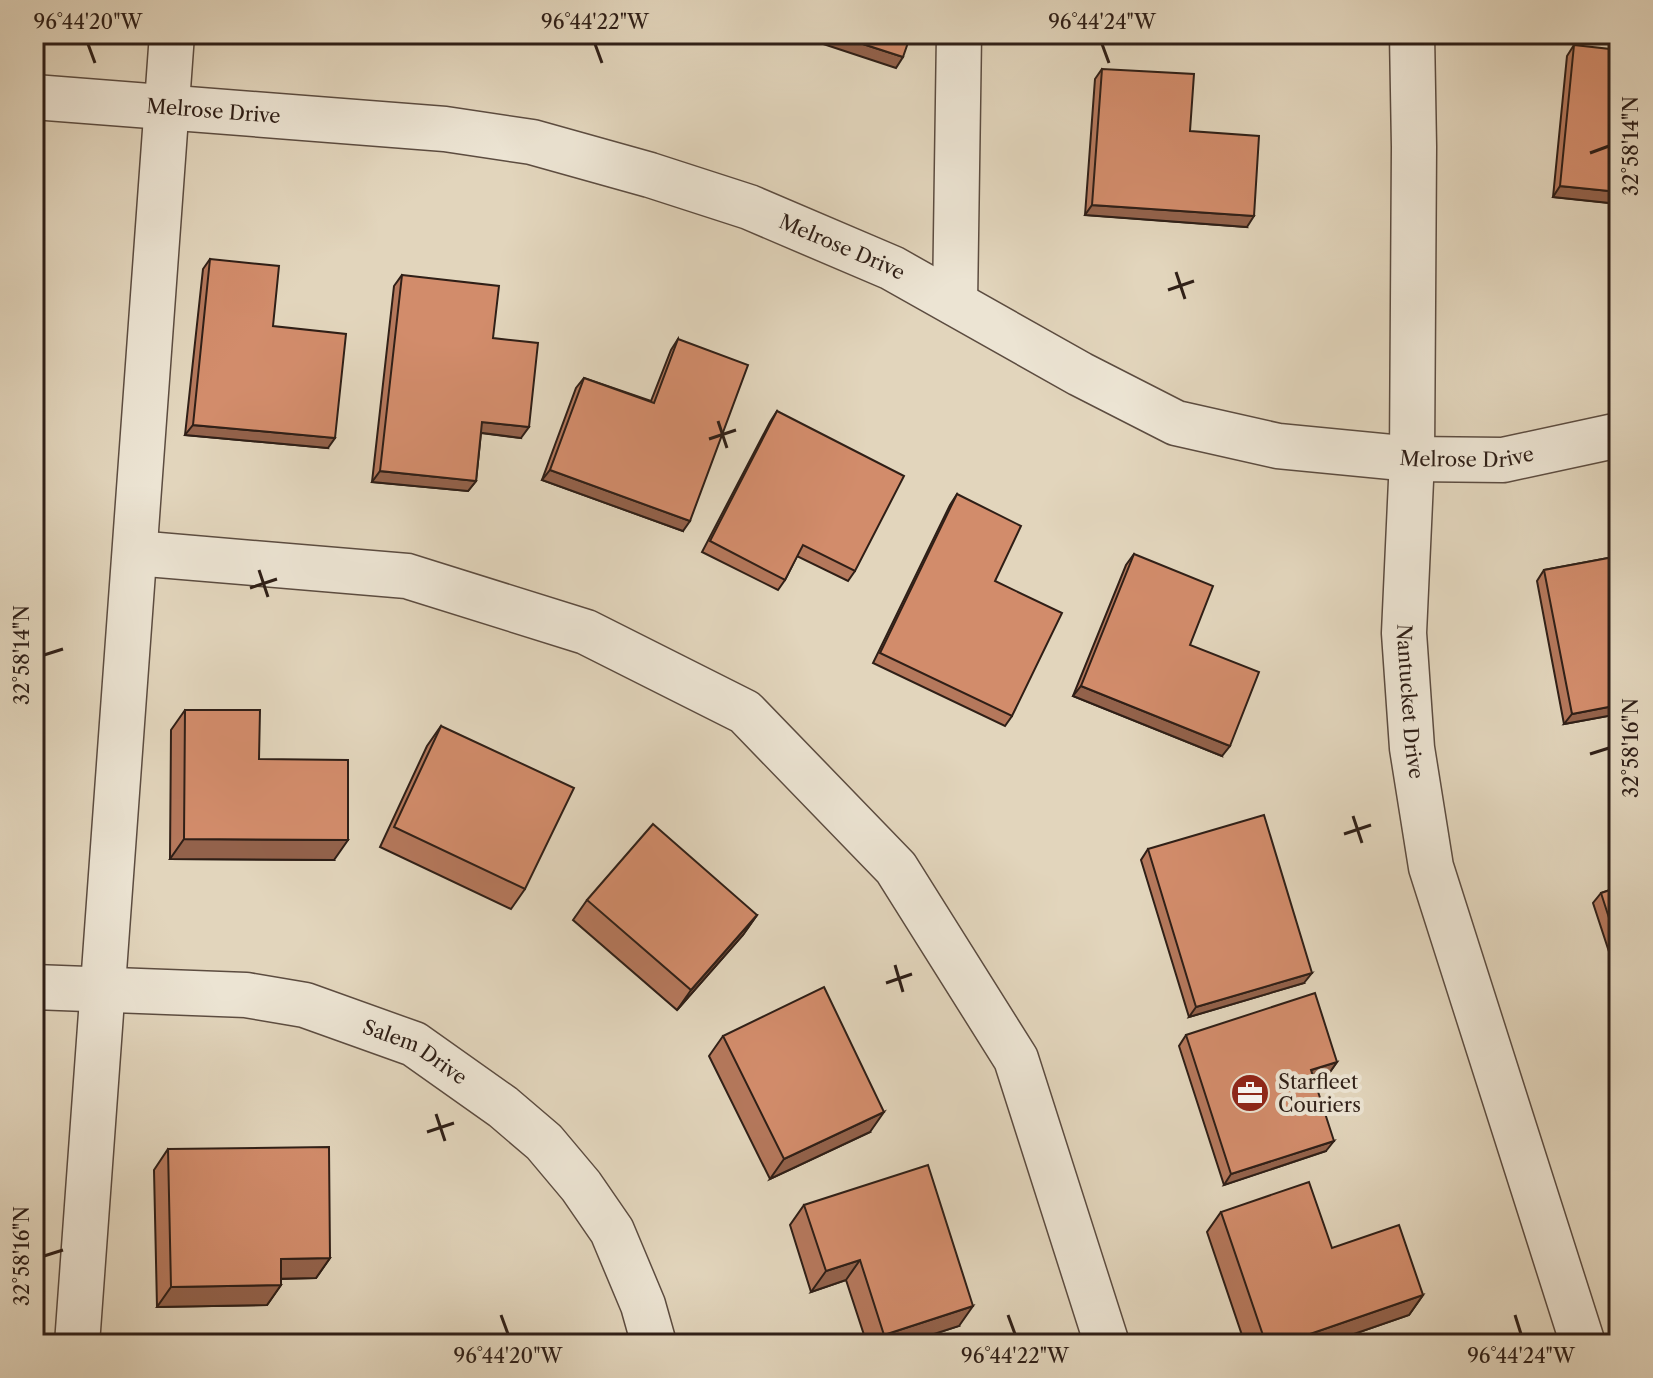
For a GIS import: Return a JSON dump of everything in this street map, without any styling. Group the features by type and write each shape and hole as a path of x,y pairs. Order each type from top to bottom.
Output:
{"street":[{"path":"77,1344 172,34"},
{"path":"955,303 959,34"},
{"name":"Nantucket Drive","path":"1412,34 1412,459 1404,633 1412,748 1431,867 1583,1344"},
{"name":"Melrose Drive","path":"34,97 445,129 532,142 650,175 749,207 892,268 1080,374 1176,423 1278,446 1412,459 1503,460 1619,435"},
{"path":"135,553 407,576 586,632 745,712 896,868 1016,1059 1107,1344"},
{"name":"Salem Drive","path":"34,987 246,995 305,1005 414,1044 503,1107 544,1142 581,1186 612,1231 643,1305 654,1344"}],"building":[{"path":"832,34 911,34 903,57"},
{"path":"1574,45 1619,50 1619,192 1560,186"},
{"path":"1102,69 1194,74 1190,131 1259,136 1254,216 1092,205"},
{"path":"34,244 38,244 34,293"},
{"path":"210,259 279,266 273,326 346,334 335,438 193,425"},
{"path":"402,275 499,286 493,338 538,343 529,427 482,422 476,481 380,471"},
{"path":"678,339 748,365 690,521 550,470 584,378 654,403"},
{"path":"777,411 904,476 855,571 803,545 785,580 710,541"},
{"path":"957,494 1021,526 995,581 1062,613 1012,716 880,653"},
{"path":"1134,554 1213,586 1190,645 1259,672 1230,746 1081,686"},
{"path":"1619,556 1619,705 1572,714 1544,570"},
{"path":"185,710 260,710 259,759 348,760 348,840 184,839"},
{"path":"441,726 574,788 525,889 394,827"},
{"path":"1264,815 1312,973 1196,1007 1148,849"},
{"path":"653,824 757,915 691,990 587,900"},
{"path":"1619,887 1619,949 1601,893"},
{"path":"824,987 884,1112 784,1159 723,1036"},
{"path":"1315,993 1337,1062 1311,1070 1334,1141 1231,1174 1186,1035"},
{"path":"329,1147 330,1258 281,1259 281,1285 171,1287 168,1149"},
{"path":"928,1165 973,1306 884,1335 860,1260 826,1271 804,1205"},
{"path":"1309,1182 1332,1248 1399,1225 1423,1295 1281,1344 1266,1344 1221,1212"}],"place":[{"name":"Starfleet Couriers","path":"1250,1093"}]}
